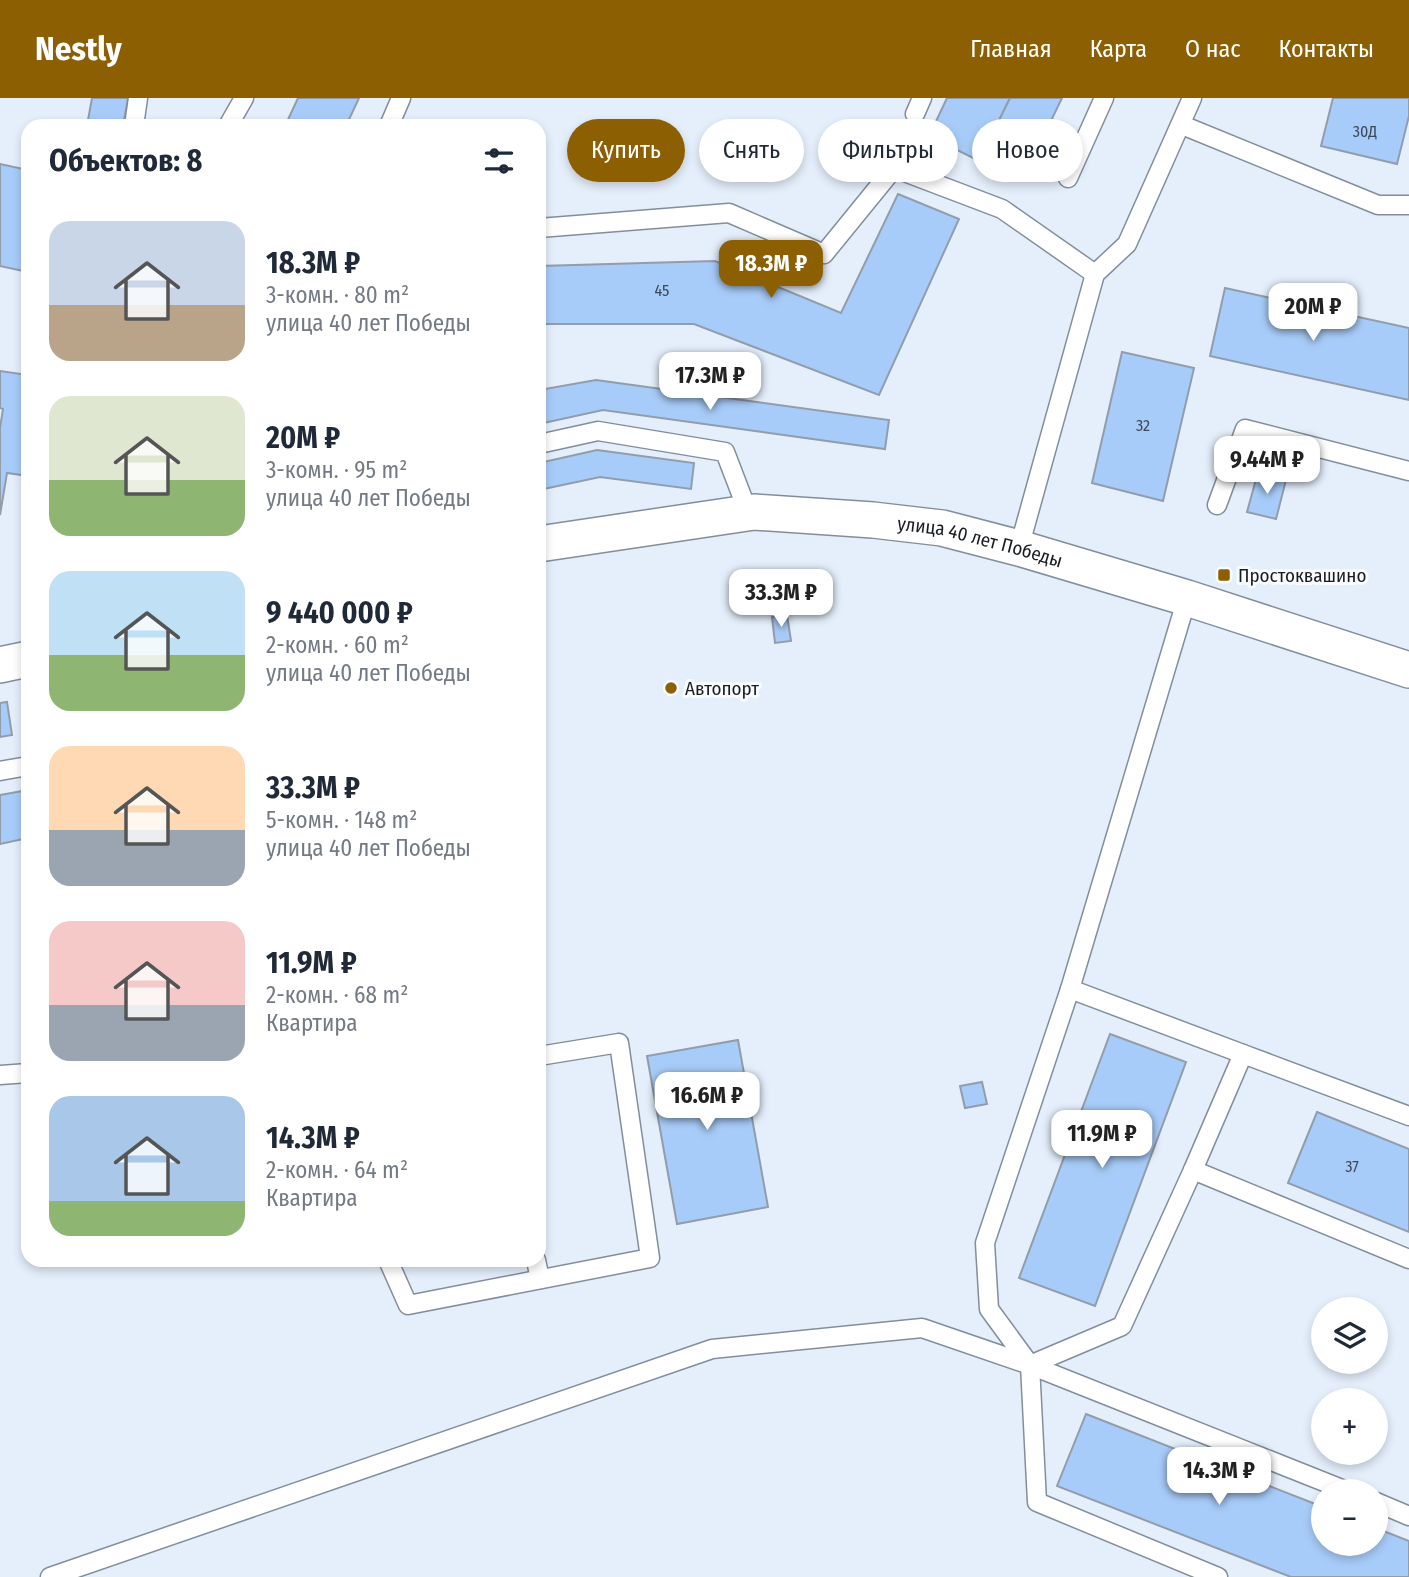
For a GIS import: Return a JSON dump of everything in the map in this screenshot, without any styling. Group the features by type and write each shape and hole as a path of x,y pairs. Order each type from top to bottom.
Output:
{"street":[{"name":"улица 40 лет Победы","path":"546,543 748,512 873,520 942,528 1187,598 1405,667"},
{"path":"0,665 21,660"}],"lane":[{"path":"135,119 138,98"},
{"path":"232,119 244,98"},
{"path":"392,119 401,98"},
{"path":"1083,145 1104,98"},
{"path":"1019,548 1095,274 1127,244 1192,98"},
{"path":"1182,125 1378,205 1409,205"},
{"path":"546,227 729,213 824,254 894,168 1002,209 1095,274"},
{"path":"1217,505 1245,429 1409,471"},
{"path":"546,443 598,432 724,452 748,512"},
{"path":"1187,598 1070,989 985,1242 989,1309 1030,1365 1037,1502 1218,1577"},
{"path":"0,771 21,767"},
{"path":"1070,989 1409,1116"},
{"path":"391,1267 408,1305 650,1258 619,1043 546,1055"},
{"path":"1030,1365 1122,1325 1243,1054"},
{"path":"0,1075 21,1074"},
{"path":"1193,1170 1409,1259"},
{"path":"537,1267 540,1279"},
{"path":"50,1577 712,1349 922,1328 1030,1365 1317,1479"},
{"path":"1388,1507 1409,1516"}],"building":[{"path":"92,98 128,98 124,119 88,119"},
{"path":"298,98 359,98 349,119 288,119"},
{"path":"947,98 1010,98 1000,119 972,119 972,158 958,150 958,119 937,119"},
{"path":"1010,98 1062,98 1052,119 1000,119"},
{"path":"1333,98 1409,98 1409,116 1397,164 1321,146"},
{"path":"0,164 21,168 21,270 0,266"},
{"path":"898,194 959,219 879,395 694,324 546,324 546,266 715,261 841,313"},
{"path":"1225,288 1409,328 1409,400 1210,356"},
{"path":"1122,352 1194,368 1163,501 1092,483"},
{"path":"0,371 21,374 21,475 7,473 0,515 0,428 3,409 0,408"},
{"path":"596,380 889,420 885,449 603,410 546,422 546,389"},
{"path":"597,450 694,463 691,489 600,477 546,489 546,461"},
{"path":"1258,472 1286,480 1276,519 1247,512"},
{"path":"787,615 791,641 775,643 772,617"},
{"path":"7,702 12,735 0,737 0,703"},
{"path":"21,791 21,840 0,844 0,795"},
{"path":"1110,1034 1186,1062 1095,1306 1019,1278"},
{"path":"738,1040 768,1207 677,1224 647,1056"},
{"path":"982,1082 987,1104 965,1108 960,1086"},
{"path":"1317,1112 1409,1149 1409,1232 1288,1183"},
{"path":"1086,1414 1311,1502 1311,1556 1388,1556 1388,1533 1409,1541 1409,1577 1291,1577 1057,1486"}],"place":[{"name":"Простоквашино","path":"1224,575"},
{"name":"Автопорт","path":"671,688"}]}
